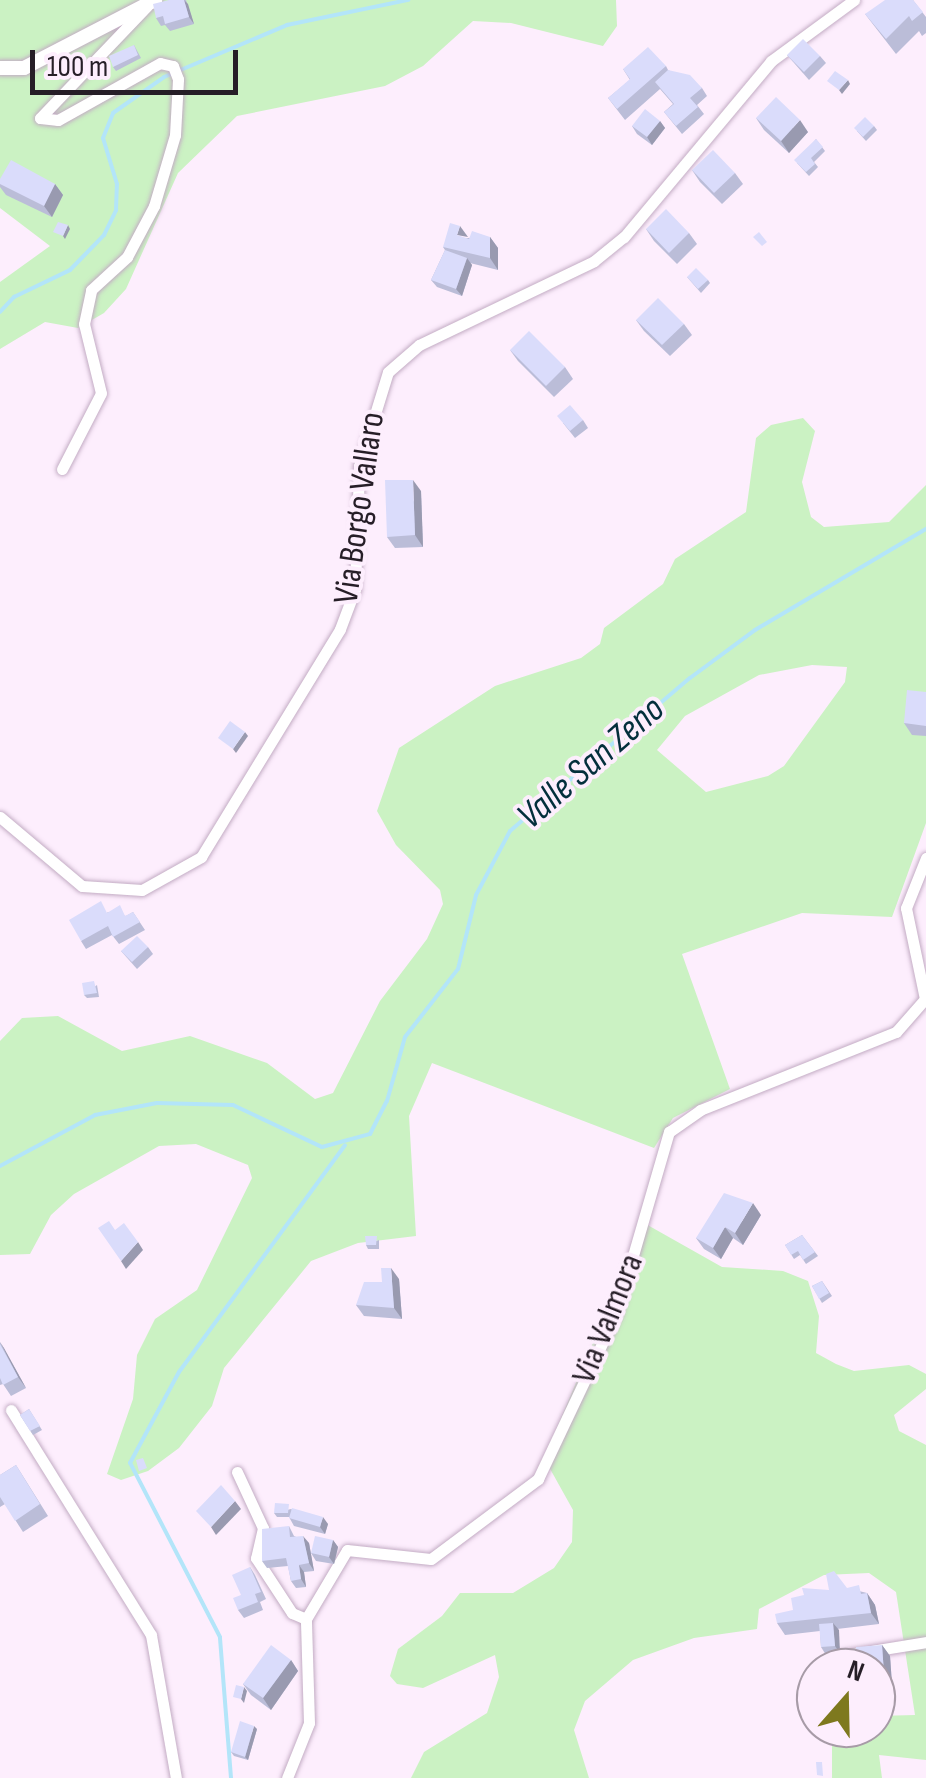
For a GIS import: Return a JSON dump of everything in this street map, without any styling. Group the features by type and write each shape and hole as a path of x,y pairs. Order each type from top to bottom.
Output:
{"street":[{"name":"Via Borgo Vallaro","path":"0,817 82,886 142,890 201,856 350,602 360,466 388,372 419,345 594,261 624,237 771,61 854,0"},
{"path":"62,468 101,393 84,324 92,290 127,258 154,206 175,135 178,79 173,66 160,64 58,120 40,118 152,1"},
{"path":"0,68 24,68 152,1"},
{"name":"Via Valmora","path":"306,1619 347,1550 377,1548 431,1559 538,1479 616,1314 669,1132 700,1110 896,1032 925,999 906,908 926,858"},
{"path":"11,1410 151,1634 176,1778"},
{"path":"237,1472 263,1528 256,1558 292,1613 306,1619 309,1724 287,1778"},
{"path":"889,1648 926,1642"}],"green space":[{"path":"0,0 616,0 617,26 603,46 511,23 473,21 423,66 385,86 237,116 178,173 126,289 104,313 78,328 45,322 0,349 0,282 50,246 0,208"},
{"path":"803,418 815,431 802,482 811,517 824,527 889,522 926,485 926,823 892,917 802,913 682,954 730,1089 673,1118 654,1148 432,1063 409,1116 416,1236 358,1243 311,1261 224,1368 212,1406 179,1448 148,1471 121,1480 107,1474 133,1399 137,1355 155,1319 197,1290 252,1178 248,1165 196,1144 159,1146 74,1194 51,1215 30,1254 0,1255 0,1041 22,1018 58,1016 122,1051 190,1036 267,1063 315,1099 333,1093 380,1001 427,939 443,904 440,890 396,845 377,811 399,748 495,686 581,658 600,644 604,628 663,584 675,559 746,512 756,438 771,425","holes":["812,665 847,667 845,682 784,766 768,776 706,792 657,750 685,716 759,675"]},
{"path":"644,1223 722,1267 783,1271 808,1281 819,1316 816,1353 836,1364 854,1371 909,1365 926,1374 926,1389 894,1415 899,1431 926,1445 926,1760 879,1755 882,1778 832,1778 832,1748 896,1748 896,1715 915,1715 896,1592 869,1573 824,1575 759,1609 757,1629 694,1638 633,1660 585,1701 574,1730 589,1778 411,1778 424,1752 487,1713 499,1677 495,1655 423,1688 397,1684 390,1676 398,1649 442,1616 460,1593 513,1593 554,1568 572,1542 573,1510 544,1458"}],"building":[{"path":"184,0 189,17 165,24 163,16 156,18 153,4"},
{"path":"885,0 913,0 923,12 912,21 909,16 886,39 865,14"},
{"path":"803,39 820,56 804,72 787,55"},
{"path":"134,45 138,55 113,67 109,56"},
{"path":"648,47 666,66 617,109 608,98 630,79 623,69"},
{"path":"668,70 690,75 702,88 690,98 698,107 676,126 664,112 674,104 655,82"},
{"path":"835,71 848,80 839,90 827,81"},
{"path":"776,97 800,120 781,141 756,118"},
{"path":"645,109 660,121 647,137 632,126"},
{"path":"865,117 874,126 863,137 854,128"},
{"path":"816,139 823,147 811,158 815,164 806,172 794,160"},
{"path":"713,150 735,173 714,193 692,170"},
{"path":"11,160 55,184 44,206 0,184"},
{"path":"666,209 689,233 669,253 646,229"},
{"path":"58,222 68,225 63,236 53,232"},
{"path":"450,223 460,226 457,235 469,239 472,231 490,237 490,258 443,247"},
{"path":"759,232 767,242 762,246 753,237"},
{"path":"445,250 467,258 456,289 431,280"},
{"path":"696,268 708,280 698,289 687,277"},
{"path":"658,298 684,324 662,345 636,320"},
{"path":"529,331 565,367 546,386 510,350"},
{"path":"570,405 583,420 570,431 557,416"},
{"path":"385,480 413,480 415,535 387,537"},
{"path":"907,690 926,692 926,726 904,723"},
{"path":"230,721 245,732 233,749 218,738"},
{"path":"101,901 107,913 120,905 125,916 133,912 140,922 113,937 108,926 81,941 69,920"},
{"path":"137,936 148,947 132,962 121,951"},
{"path":"94,981 97,993 84,995 82,983"},
{"path":"724,1193 753,1203 735,1233 725,1227 713,1248 696,1238"},
{"path":"109,1221 115,1230 124,1223 138,1242 121,1261 98,1228"},
{"path":"802,1235 815,1252 803,1260 798,1251 791,1255 785,1245"},
{"path":"365,1236 377,1236 376,1245 366,1245"},
{"path":"381,1268 391,1268 394,1308 356,1305 364,1282 382,1282"},
{"path":"822,1281 829,1293 819,1299 812,1286"},
{"path":"0,1344 18,1377 3,1385 0,1378"},
{"path":"29,1409 40,1426 30,1431 20,1415"},
{"path":"143,1458 147,1468 139,1471 136,1460"},
{"path":"16,1465 40,1504 15,1521 0,1497 0,1475"},
{"path":"221,1485 235,1501 211,1527 196,1511"},
{"path":"275,1503 289,1504 288,1513 274,1513"},
{"path":"292,1508 323,1517 320,1527 289,1518"},
{"path":"289,1526 290,1537 303,1536 309,1563 299,1565 301,1579 291,1581 286,1558 262,1561 262,1529"},
{"path":"315,1536 333,1540 329,1557 311,1553"},
{"path":"250,1567 261,1592 255,1594 258,1602 238,1610 233,1598 241,1595 232,1575"},
{"path":"834,1571 847,1588 859,1585 861,1594 867,1593 871,1613 777,1623 775,1614 793,1610 791,1598 804,1595 802,1588 829,1590 826,1574"},
{"path":"833,1623 835,1646 821,1647 819,1624"},
{"path":"271,1645 291,1660 263,1698 243,1684"},
{"path":"236,1685 244,1687 241,1699 233,1697"},
{"path":"240,1721 254,1726 245,1757 231,1752"},
{"path":"816,1762 822,1762 823,1776 817,1775"}],"waterway":[{"path":"0,312 14,297 70,270 104,235 116,210 117,184 103,138 113,113 164,77 287,25 408,0"},
{"name":"Valle San Zeno","path":"0,1166 95,1115 157,1103 233,1105 322,1147 370,1134 387,1101 405,1037 458,969 476,895 510,831 690,678 755,630 926,529"},
{"name":"Valle San Zeno","path":"231,1778 220,1637 130,1463 179,1372 345,1145"}]}
